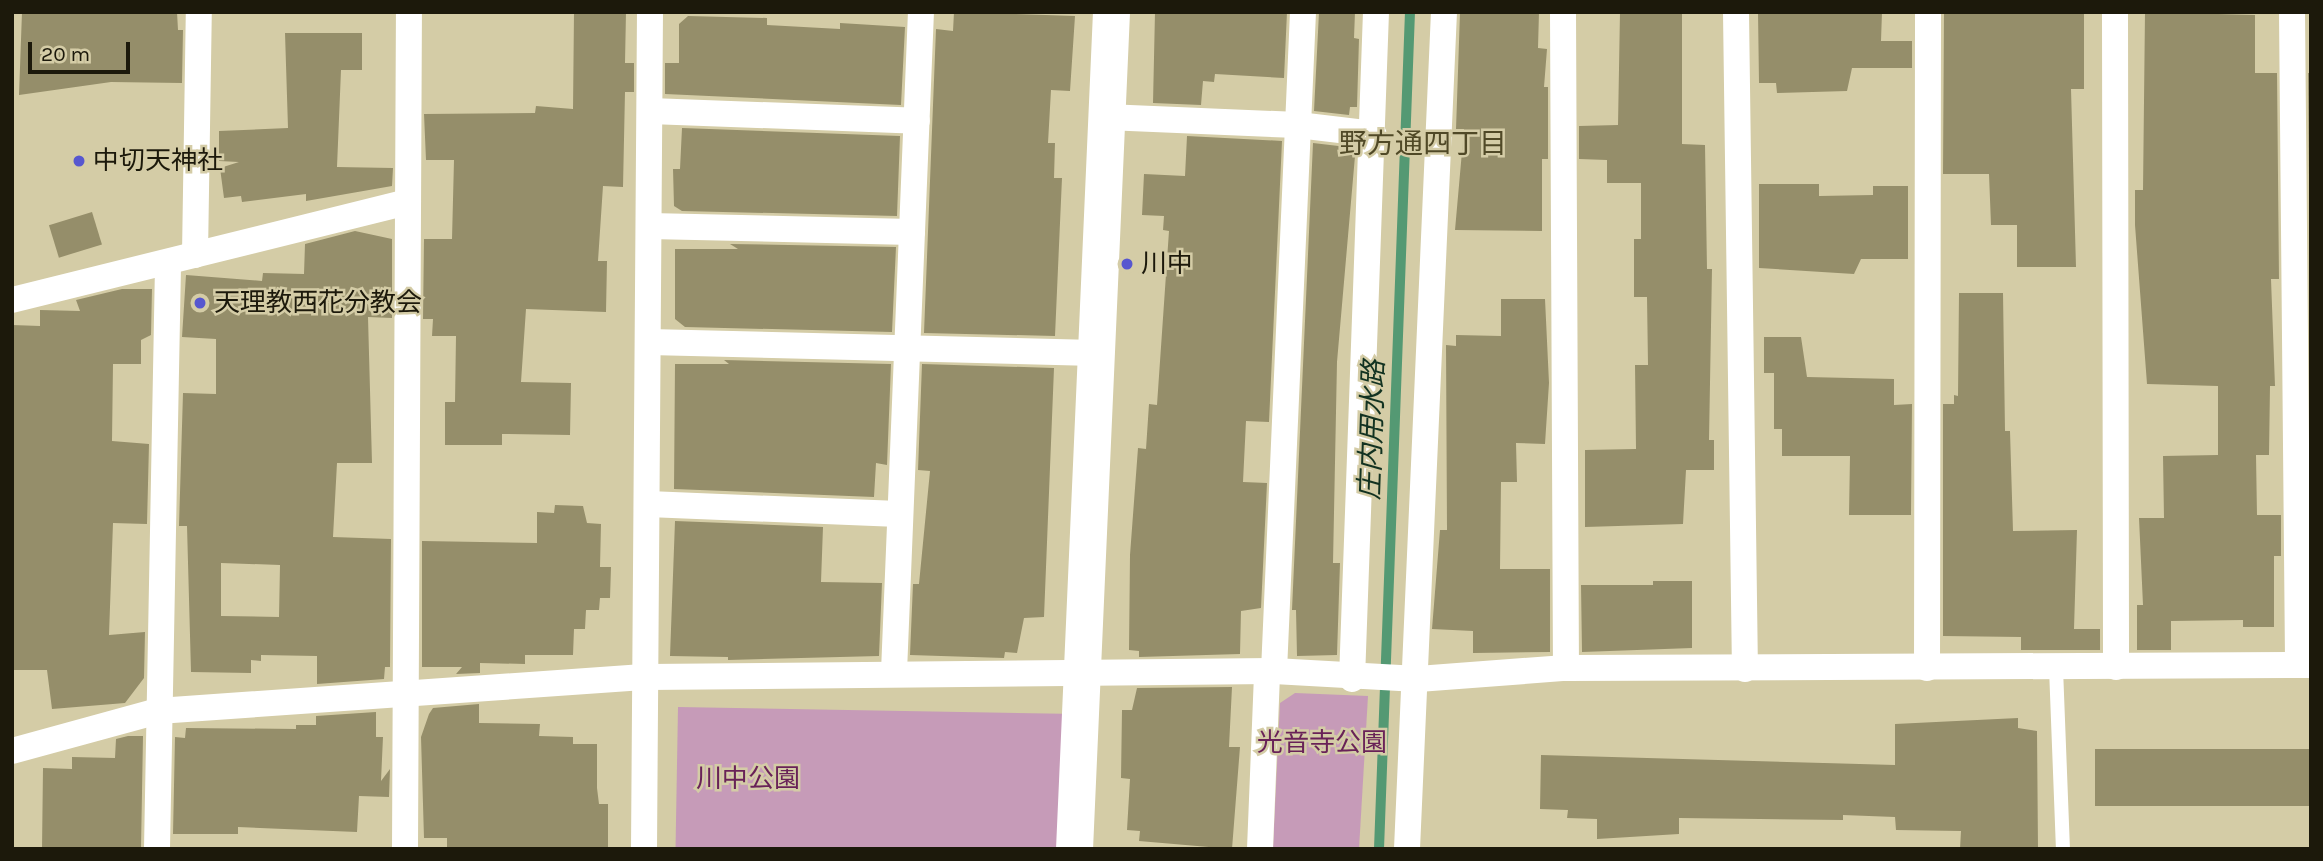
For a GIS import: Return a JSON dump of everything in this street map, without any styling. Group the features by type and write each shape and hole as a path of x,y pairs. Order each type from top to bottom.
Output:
{"street":[{"path":"195,255 200,12"},
{"path":"405,849 409,12"},
{"path":"644,849 650,12"},
{"path":"894,672 899,514 910,347 921,12"},
{"path":"1074,849 1085,671 1095,353 1111,12"},
{"path":"1260,849 1303,12"},
{"path":"1358,679 1376,12"},
{"path":"1407,849 1409,679 1444,12"},
{"path":"1563,12 1566,667"},
{"path":"1736,12 1745,669"},
{"path":"1927,668 1928,12"},
{"path":"2115,12 2116,667"},
{"path":"12,751 158,711 647,677 1085,671 1271,672 1358,679 1409,679 1566,667 1745,669 2304,665 2292,12"},
{"path":"650,111 917,121"},
{"path":"1106,117 1298,125 1373,134"},
{"path":"12,300 169,265 195,255 408,202"},
{"path":"649,226 912,232"},
{"path":"157,849 169,265"},
{"path":"649,342 1095,353"},
{"path":"648,504 899,514"}],"lane":[{"path":"2056,668 2063,849"}],"green space":[{"name":"光音寺公園","path":"1295,693 1368,696 1359,849 1273,849 1280,703"},
{"name":"川中公園","path":"678,707 1063,714 1061,849 676,849"}],"building":[{"path":"22,12 177,12 178,30 183,30 182,83 111,82 19,95"},
{"path":"574,12 626,12 625,63 634,63 634,92 625,92 623,187 603,186 598,261 607,261 606,312 526,309 521,382 571,383 570,435 502,434 502,445 445,445 445,402 455,402 456,336 432,336 433,319 423,319 424,239 452,239 454,160 426,160 424,114 535,113 536,106 573,109"},
{"path":"954,12 1075,16 1070,91 1051,90 1048,143 1055,143 1054,178 1062,178 1055,336 924,333 936,29 953,31"},
{"path":"1155,12 1287,12 1284,78 1215,74 1214,82 1203,81 1201,105 1153,103"},
{"path":"1319,12 1355,12 1354,38 1359,39 1357,107 1350,107 1349,115 1314,111"},
{"path":"1539,12 1538,48 1547,49 1544,87 1548,87 1548,159 1542,159 1542,231 1455,230 1464,129 1456,129 1460,13"},
{"path":"1620,12 1682,12 1682,144 1705,145 1707,269 1712,269 1709,440 1714,440 1714,470 1686,470 1683,524 1585,527 1585,450 1636,449 1635,365 1648,365 1647,297 1634,297 1634,239 1641,239 1641,183 1607,183 1607,160 1579,159 1579,126 1618,125"},
{"path":"1758,12 1882,12 1881,41 1912,41 1912,68 1852,68 1847,91 1777,93 1776,83 1759,83"},
{"path":"1944,12 2084,12 2084,89 2071,89 2076,267 2017,267 2017,225 1991,225 1989,174 1943,174"},
{"path":"2145,12 2255,15 2255,73 2277,73 2279,279 2271,279 2275,386 2270,386 2269,455 2256,455 2257,515 2281,515 2281,556 2274,556 2274,627 2243,627 2243,620 2171,621 2171,650 2137,650 2137,605 2143,605 2139,518 2164,518 2163,456 2218,455 2218,386 2147,384 2135,225 2135,190 2143,190"},
{"path":"688,16 767,18 767,25 840,29 840,23 905,27 901,105 665,94 665,63 679,63 679,24"},
{"path":"285,33 362,33 362,70 341,70 337,167 393,168 392,186 306,201 306,194 242,202 241,196 224,198 220,168 239,162 219,161 219,131 288,128"},
{"path":"2308,73 2311,73 2311,279 2310,279"},
{"path":"682,128 900,136 897,216 682,211 674,206 673,169 680,169"},
{"path":"1187,136 1282,141 1269,422 1246,421 1243,482 1267,483 1261,608 1241,611 1240,654 1139,657 1139,651 1129,650 1130,555 1138,448 1146,449 1149,404 1157,405 1169,231 1163,230 1164,216 1142,215 1144,174 1185,176"},
{"path":"1313,143 1347,147 1355,156 1337,362 1333,563 1340,563 1337,655 1297,656 1296,610 1292,610"},
{"path":"1759,184 1819,184 1819,196 1873,195 1873,186 1908,186 1908,259 1861,259 1854,274 1759,268"},
{"path":"92,212 102,245 59,258 49,225"},
{"path":"355,231 392,239 392,318 368,317 372,463 337,463 333,537 391,539 390,667 385,667 384,679 317,684 317,656 261,655 261,661 251,660 251,673 191,672 187,526 179,526 183,393 216,394 216,339 182,337 186,275 262,281 263,273 304,274 305,244","holes":["221,563 280,565 279,617 221,616"]},
{"path":"730,244 896,247 892,332 685,327 675,319 675,249 738,249"},
{"path":"122,289 152,289 151,335 141,340 141,364 113,364 112,441 149,444 147,524 113,523 109,635 145,632 144,678 125,703 52,709 47,670 12,670 12,325 40,326 40,310 80,311 76,300"},
{"path":"1959,293 2003,293 2005,431 2010,431 2013,531 2077,530 2074,629 2100,629 2100,650 2021,650 2021,637 1943,636 1943,404 1954,404 1954,395 1958,396"},
{"path":"1501,299 1545,299 1549,383 1545,444 1516,443 1517,482 1501,482 1500,569 1550,569 1550,652 1473,653 1473,631 1432,629 1440,530 1447,530 1446,345 1456,346 1456,335 1501,336"},
{"path":"1764,337 1801,337 1807,377 1894,379 1894,405 1912,404 1911,515 1849,515 1850,456 1782,456 1782,429 1774,429 1774,373 1764,373"},
{"path":"724,360 891,364 887,465 876,463 874,497 674,489 675,364 729,364"},
{"path":"922,364 1054,368 1044,617 1024,618 1017,653 1005,652 1004,658 910,655 913,584 919,584 930,471 918,470"},
{"path":"555,505 583,506 587,523 601,524 600,567 611,567 610,598 600,598 599,610 586,610 585,629 574,629 573,655 525,655 525,664 480,663 480,673 456,674 462,667 422,667 422,541 537,543 537,512 554,513"},
{"path":"675,521 823,527 821,582 882,583 879,656 728,660 728,657 670,656"},
{"path":"1653,581 1692,581 1692,648 1582,652 1581,585 1653,585"},
{"path":"1232,687 1229,747 1240,747 1232,849 1139,841 1140,831 1127,830 1130,779 1121,778 1122,710 1132,710 1137,688"},
{"path":"479,704 479,723 540,724 539,736 573,737 573,744 597,744 599,804 608,804 608,849 447,849 447,838 424,838 421,737 429,714 433,708"},
{"path":"376,712 376,737 383,737 381,781 390,769 389,797 359,796 357,832 238,827 238,834 173,834 175,737 185,738 186,728 296,729 296,725 316,725 316,716"},
{"path":"2018,718 2018,728 2037,731 2038,849 1960,849 1961,831 1896,830 1895,817 1843,815 1843,820 1679,818 1679,834 1597,839 1597,819 1567,818 1568,810 1540,809 1541,755 1895,765 1895,724"},
{"path":"143,736 141,849 42,849 43,768 72,769 72,757 115,758 116,739"},
{"path":"2095,749 2311,749 2311,806 2095,806"}],"waterway":[{"name":"庄内用水路","path":"1379,849 1410,12"}],"place":[{"name":"中切天神社","path":"79,161"},
{"name":"川中","path":"1127,264"},
{"name":"天理教西花分教会","path":"200,303"}],"district":[{"name":"野方通四丁目","path":"1423,144"}]}
